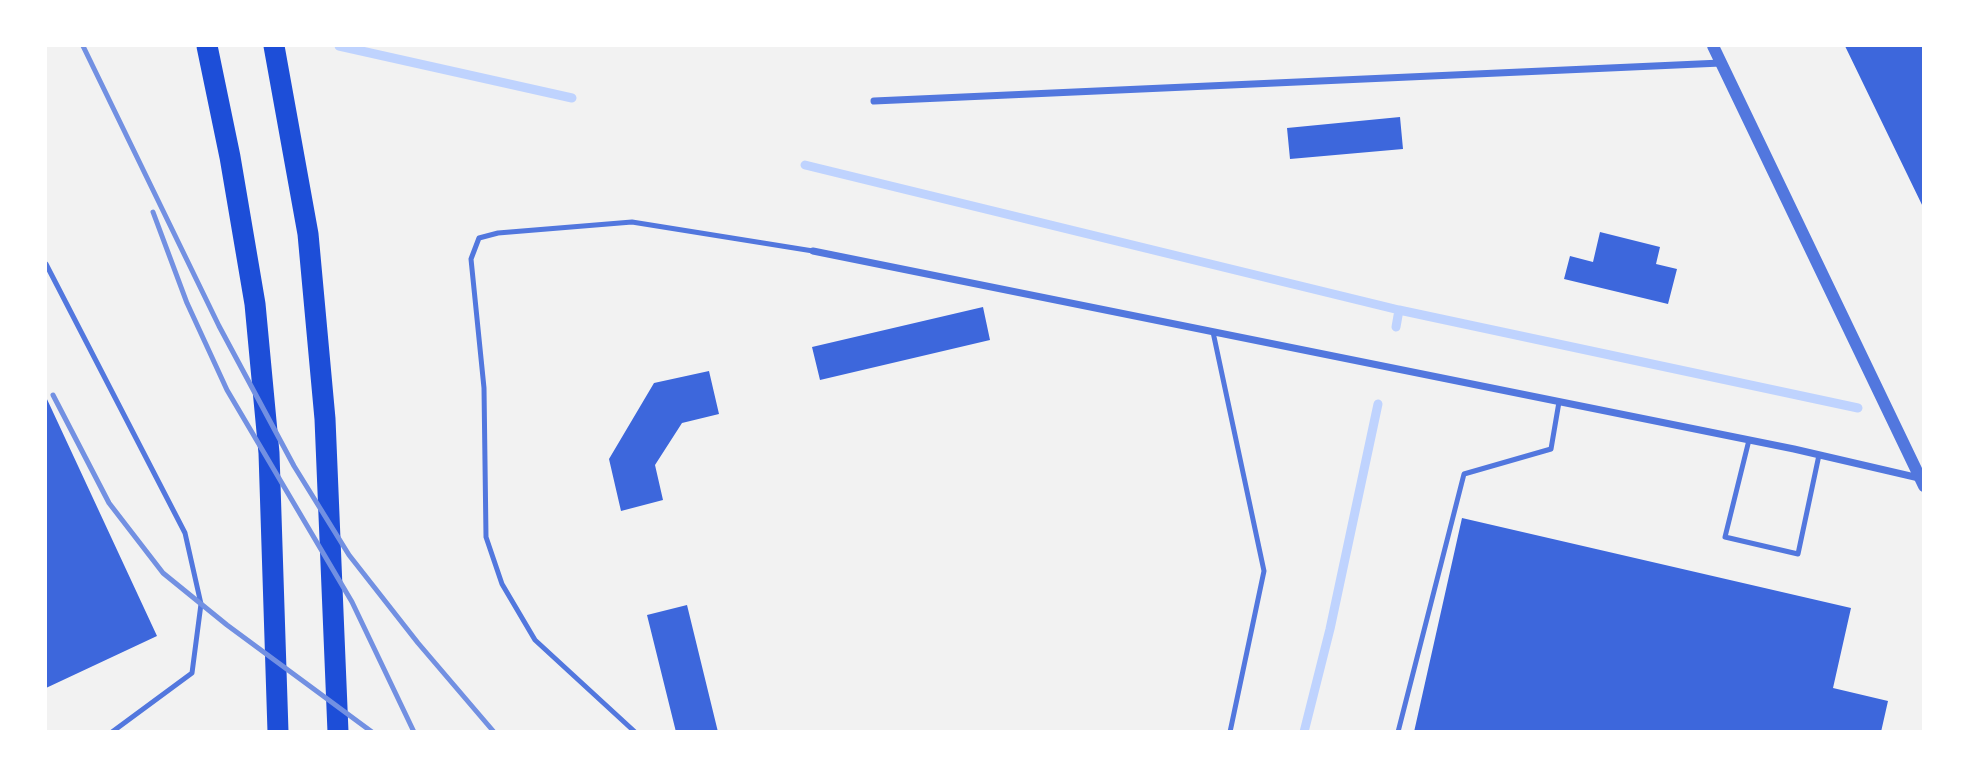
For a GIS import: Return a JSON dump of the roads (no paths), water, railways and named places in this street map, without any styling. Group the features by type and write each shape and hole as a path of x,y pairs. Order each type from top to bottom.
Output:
{"highway":[{"path":"208,46 255,304 269,453 278,732"},
{"path":"274,46 309,247 324,419 338,732"}],"street":[{"path":"1713,46 1922,482"},
{"path":"874,101 1721,63"},
{"path":"813,251 1749,440 1922,482"}],"lane":[{"path":"635,732 535,640 502,584 486,537 484,388 471,259 479,238 498,233 632,222 813,251"},
{"path":"46,264 186,533 201,604 192,673 112,732"},
{"path":"1213,332 1264,571 1230,732"},
{"path":"1398,732 1464,474 1551,449 1559,402"},
{"path":"1749,440 1725,537 1798,554 1819,455"}],"waterway":[{"path":"339,46 572,98"},
{"path":"805,165 1399,310 1858,408"},
{"path":"1396,327 1399,310"},
{"path":"1304,732 1330,629 1378,404"}],"railway":[{"path":"83,46 219,326 294,466 349,555 418,643 494,732"},
{"path":"153,212 187,303 227,390 352,602 414,732"},
{"path":"53,395 109,503 163,573 227,625 372,732"}]}
